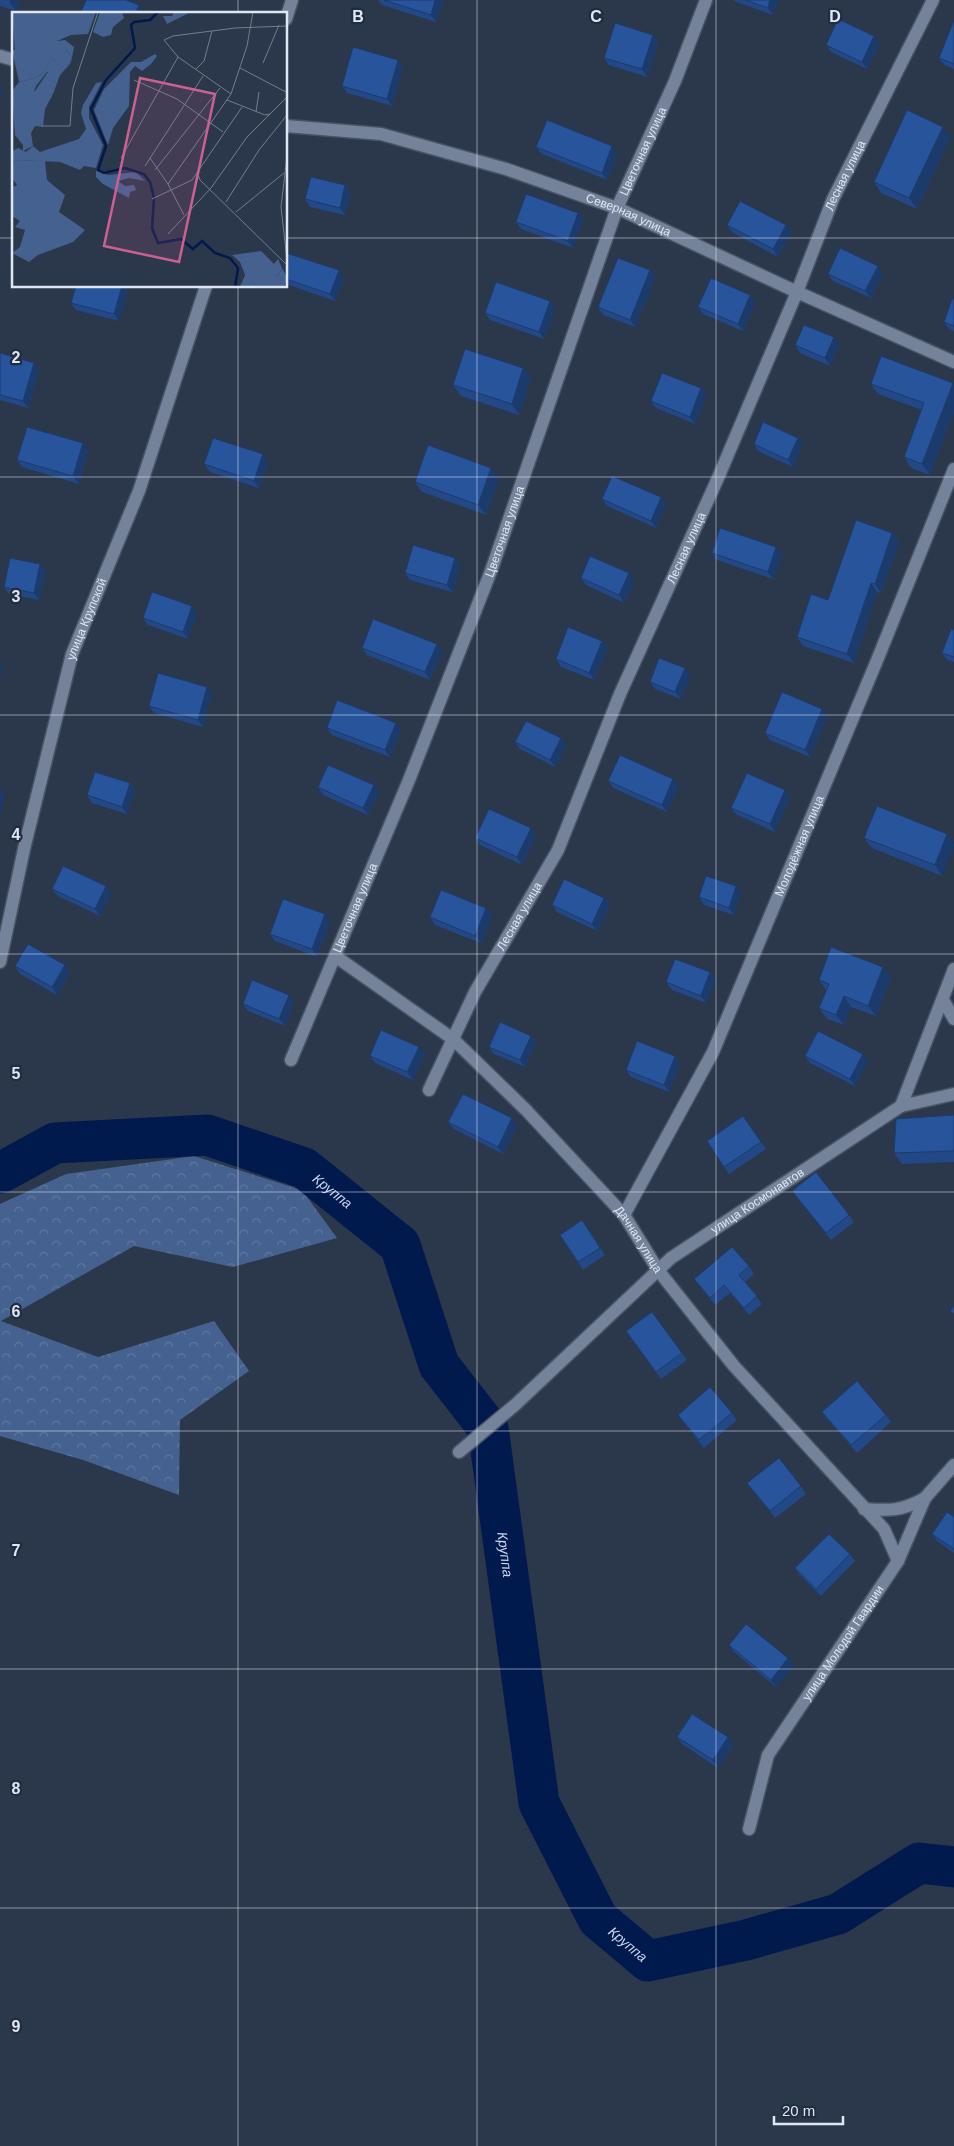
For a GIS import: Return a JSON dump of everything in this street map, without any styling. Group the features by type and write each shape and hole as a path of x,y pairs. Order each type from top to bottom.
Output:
{"street":[{"path":"288,13 292,0"},
{"name":"Цветочная улица","path":"290,1060 409,780 491,571 616,208 675,81 706,0"},
{"name":"Лесная улица","path":"429,1090 475,992 558,850 620,694 718,478 798,292 834,199 933,0"},
{"name":"Северная улица","path":"288,126 381,134 506,168 616,208 954,362"},
{"name":"улица Крупской","path":"0,962 24,849 72,654 139,491 205,288"},
{"name":"Молодёжная улица","path":"624,1215 713,1052 878,658 954,469"},
{"name":"Дачная улица","path":"335,956 453,1039 526,1110 624,1215 658,1270 734,1366 884,1529 898,1562"},
{"path":"901,1106 954,969"},
{"path":"943,1000 954,1019"},
{"path":"901,1106 954,1094"},
{"name":"улица Космонавтов","path":"460,1452 515,1405 671,1258 901,1106"},
{"name":"улица Молодой Гвардии","path":"749,1829 768,1755 898,1562 926,1498 954,1465"},
{"path":"864,1509 888,1510 908,1508 926,1498"}],"green space":[{"path":"194,1156 302,1190 337,1238 233,1267 134,1246 1,1321 98,1357 214,1321 249,1371 180,1420 179,1495 83,1460 0,1436 0,1204 66,1174"}],"building":[{"path":"86,0 126,0 139,5 136,12 81,12"},
{"path":"384,0 435,0 431,15"},
{"path":"746,0 770,0 768,8"},
{"path":"838,19 874,36 862,62 826,45"},
{"path":"954,20 954,64 939,58"},
{"path":"615,23 653,35 642,69 604,58"},
{"path":"353,47 398,60 387,99 342,86"},
{"path":"907,110 943,127 909,198 874,182"},
{"path":"547,120 612,146 602,173 536,147"},
{"path":"311,177 345,185 340,208 305,199"},
{"path":"526,194 578,213 568,241 516,222"},
{"path":"740,201 786,225 773,249 727,225"},
{"path":"840,248 878,266 865,291 828,274"},
{"path":"288,254 339,270 330,294 288,280"},
{"path":"618,258 650,270 630,320 598,307"},
{"path":"711,278 750,295 738,324 698,307"},
{"path":"496,282 550,301 539,332 485,313"},
{"path":"75,288 121,288 114,314 71,303"},
{"path":"952,299 954,299 954,326 944,322"},
{"path":"804,325 834,337 825,358 795,345"},
{"path":"465,349 523,368 512,404 453,385"},
{"path":"0,353 34,363 23,401 0,395"},
{"path":"881,356 953,383 922,464 904,457 924,403 871,384"},
{"path":"662,373 701,388 690,417 651,401"},
{"path":"763,422 798,438 788,460 754,444"},
{"path":"27,427 83,443 73,476 17,460"},
{"path":"213,438 263,454 254,481 204,464"},
{"path":"428,445 491,468 478,505 415,482"},
{"path":"612,476 661,497 651,521 602,499"},
{"path":"856,520 892,533 875,584 871,583 847,654 797,637 811,594 828,600"},
{"path":"720,528 776,547 768,572 712,553"},
{"path":"413,545 455,558 447,585 405,573"},
{"path":"590,556 629,573 619,595 581,578"},
{"path":"10,558 40,564 34,593 4,587"},
{"path":"152,592 192,606 183,632 143,618"},
{"path":"373,619 437,644 425,672 362,648"},
{"path":"568,627 602,641 589,673 556,659"},
{"path":"951,629 954,630 954,657 942,653"},
{"path":"659,658 685,668 675,692 650,682"},
{"path":"158,673 207,687 198,720 149,706"},
{"path":"782,692 822,709 805,750 765,733"},
{"path":"337,700 396,723 385,750 327,728"},
{"path":"526,721 561,738 550,760 515,742"},
{"path":"620,755 673,779 662,805 608,781"},
{"path":"328,765 374,785 363,808 318,787"},
{"path":"95,772 130,783 122,807 87,795"},
{"path":"747,773 785,790 770,824 731,808"},
{"path":"877,806 947,834 935,865 864,838"},
{"path":"489,809 531,828 517,857 475,838"},
{"path":"63,866 106,886 95,909 52,889"},
{"path":"706,876 736,886 729,908 699,897"},
{"path":"564,879 604,898 592,924 552,905"},
{"path":"441,890 486,908 475,936 430,917"},
{"path":"283,899 325,914 312,949 270,934"},
{"path":"28,944 65,965 52,987 15,966"},
{"path":"831,947 883,967 868,1006 844,996 836,1015 819,1008 829,984 819,980"},
{"path":"675,959 710,972 701,996 666,982"},
{"path":"252,980 289,995 279,1019 243,1004"},
{"path":"500,1022 531,1036 520,1060 489,1047"},
{"path":"381,1030 419,1047 407,1072 370,1056"},
{"path":"818,1031 863,1054 850,1079 805,1056"},
{"path":"637,1041 675,1056 664,1085 626,1070"},
{"path":"463,1094 512,1118 498,1147 448,1122"},
{"path":"954,1115 954,1151 894,1153 896,1119"},
{"path":"743,1116 761,1142 724,1167 707,1141"},
{"path":"816,1172 849,1215 826,1233 792,1191"},
{"path":"582,1220 600,1248 578,1262 560,1235"},
{"path":"732,1247 749,1266 739,1275 757,1296 744,1308 724,1285 710,1298 694,1279"},
{"path":"954,1306 954,1314 950,1311"},
{"path":"652,1312 682,1353 656,1372 626,1331"},
{"path":"857,1381 886,1415 851,1445 822,1412"},
{"path":"710,1387 732,1413 699,1440 678,1415"},
{"path":"779,1458 801,1486 770,1511 747,1483"},
{"path":"947,1512 954,1517 954,1549 932,1534"},
{"path":"829,1534 850,1554 816,1589 795,1568"},
{"path":"746,1624 788,1658 771,1680 729,1645"},
{"path":"692,1714 728,1737 713,1760 677,1737"}],"waterway":[{"name":"Круппа","path":"0,1173 55,1143 207,1135 304,1168 400,1245 439,1365 488,1428 539,1803 598,1919 648,1961 746,1940 838,1914 919,1863 954,1867"}]}
